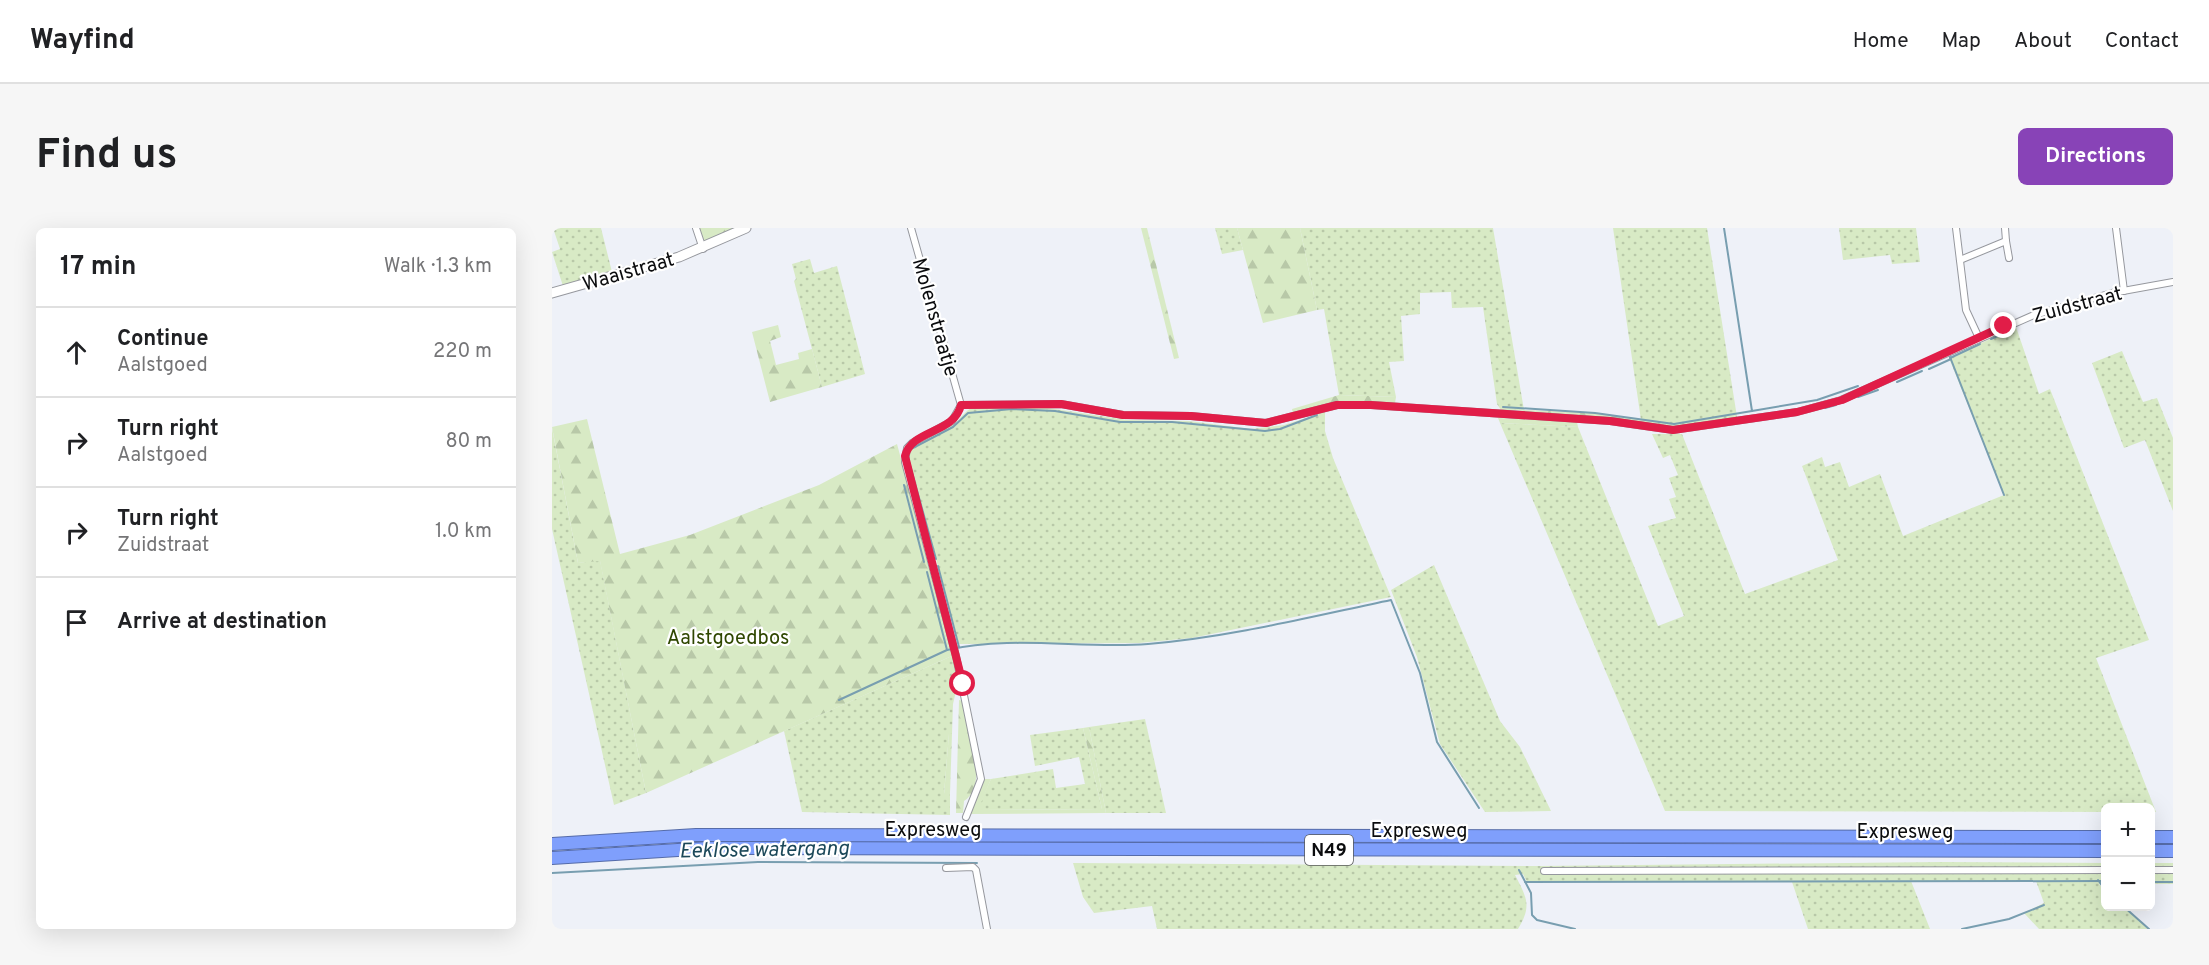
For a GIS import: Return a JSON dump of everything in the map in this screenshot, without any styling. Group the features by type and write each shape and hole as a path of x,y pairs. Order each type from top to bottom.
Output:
{"highway":[{"name":"Expresweg","path":"552,844 696,835 2101,837"},
{"path":"2155,837 2173,837"},
{"name":"Expresweg","path":"552,858 709,848 2101,851"},
{"path":"2155,851 2173,851"}],"street":[{"path":"696,228 703,249"},
{"name":"Waaistraat","path":"552,293 703,249 746,228"},
{"name":"Molenstraatje","path":"911,228 961,405"},
{"path":"1956,228 1966,310 1979,338"},
{"path":"2005,228 2009,258"},
{"path":"2116,228 2124,291"},
{"path":"1960,260 2006,242"},
{"name":"Zuidstraat","path":"961,405 1061,404 1123,415 1191,416 1266,423 1337,405 1371,405 1610,421 1673,430 1797,412 1842,400 2034,315 2124,291 2173,282"},
{"path":"961,405 952,421 912,443 905,456 954,647 981,779 966,817"},
{"path":"946,868 973,867 987,929"},
{"path":"1544,871 2101,870"},
{"path":"2155,870 2173,870"}],"green space":[{"path":"553,228 601,228 612,272 563,286 552,252 560,249"},
{"path":"699,228 742,228 704,244"},
{"path":"1141,228 1147,228 1179,358 1174,359"},
{"path":"1215,228 1237,228 1243,250 1222,254"},
{"path":"1237,228 1300,228 1317,310 1263,323"},
{"path":"1300,228 1493,228 1524,410 1501,410 1497,404 1483,307 1452,308 1451,292 1420,293 1420,314 1401,316 1404,361 1389,362 1396,397 1339,395 1324,309 1317,310"},
{"path":"1613,228 1707,228 1737,417 1674,427 1656,427 1656,422 1641,420"},
{"path":"1839,228 1916,228 1920,262 1892,264 1890,255 1843,260"},
{"path":"810,259 814,273 837,266 865,374 822,387 794,281 796,279 792,264"},
{"path":"778,325 781,337 770,341 776,365 799,359 798,353 812,349 822,387 770,402 752,332"},
{"path":"2016,327 2039,394 2050,389 2149,640 2096,658 2152,803 2101,803 2101,812 1665,811 1500,423 1578,427 1658,626 1684,616 1648,526 1676,518 1669,499 1676,497 1669,478 1678,475 1670,455 1663,458 1652,434 1682,434 1745,594 1838,560 1802,466 1822,457 1825,467 1840,462 1849,487 1880,474 1903,536 2004,495 1949,358"},
{"path":"2122,351 2143,402 2157,398 2173,438 2173,511 2145,440 2124,448 2092,363"},
{"path":"1339,395 1396,397 1395,403 1340,401 1293,415 1292,409"},
{"path":"973,407 1042,407 1127,420 1189,421 1251,429 1284,425 1325,412 1325,431 1333,458 1391,597 1192,638 1139,643 959,644 908,456 916,445 950,427"},
{"path":"1524,410 1599,413 1656,422 1656,427 1599,417 1510,412"},
{"path":"1498,418 1577,422 1578,427 1500,423"},
{"name":"Aalstgoedbos","path":"587,419 620,554 690,535 819,485 897,444 954,655 646,793 600,561 578,563 552,427"},
{"path":"552,428 578,563 600,560 646,793 614,805 552,529"},
{"path":"1434,565 1500,721 1520,747 1551,811 1485,812 1440,744 1417,657 1391,590"},
{"path":"954,655 958,682 953,704 952,734 949,734 944,794 950,794 950,815 802,812 784,731"},
{"path":"959,700 963,701 975,754 976,769 976,782 972,793 964,801 963,813 956,813"},
{"path":"1145,719 1166,813 1106,813 1089,727"},
{"path":"1089,727 1106,813 968,814 983,779 991,779 978,810 1102,809 1083,728"},
{"path":"1083,728 1102,809 977,810 991,779 1053,769 1056,788 1085,784 1079,757 1035,766 1030,735"},
{"path":"949,733 952,734 950,794 944,795"},
{"path":"1942,862 2101,863 2101,884 2099,884 2101,886 2101,911 2129,911 2149,929 2039,929 2024,913 2044,903 2036,881 1911,881 1930,929 1808,929 1792,882 1527,882 1523,874 1515,875 1526,902 1525,914 1518,929 1157,929 1152,906 1094,913 1083,897 1073,863 1541,866"},
{"path":"2155,863 2173,863 2173,884 2155,884"}],"waterway":[{"path":"1724,228 1752,411 1817,400 1858,386"},
{"path":"1991,339 2011,330"},
{"path":"1950,358 1980,344"},
{"path":"1950,357 2004,495"},
{"path":"1929,369 1951,359"},
{"path":"1897,382 1922,371"},
{"path":"1858,397 1878,390"},
{"path":"1825,408 1836,405"},
{"path":"1503,407 1595,413 1674,424 1752,411"},
{"path":"909,450 953,427 968,413 1012,409 1055,411 1120,422 1172,422 1265,431 1280,429 1317,415"},
{"path":"908,458 936,559"},
{"path":"904,485 924,562"},
{"path":"938,566 959,647"},
{"path":"927,572 947,650"},
{"path":"839,700 947,650 997,643 1123,645 1179,641 1270,626 1391,600 1420,673 1437,742 1479,808"},
{"name":"Eeklose watergang","path":"552,873 758,862 977,863"},
{"path":"1519,870 1531,893 1532,915 1537,920 1575,929"},
{"path":"2098,880 2101,884"},
{"path":"1525,882 2101,881"},
{"path":"2155,882 2173,882"},
{"path":"1962,929 2009,919 2044,905"},
{"path":"2129,911 2149,929"}],"route":[{"path":"963,684 905,462 907,448 952,421 961,405 1061,404 1123,415 1191,416 1243,423 1284,420 1337,405 1371,405 1610,421 1649,429 1673,430 1797,412 1842,400 2004,326"}]}
